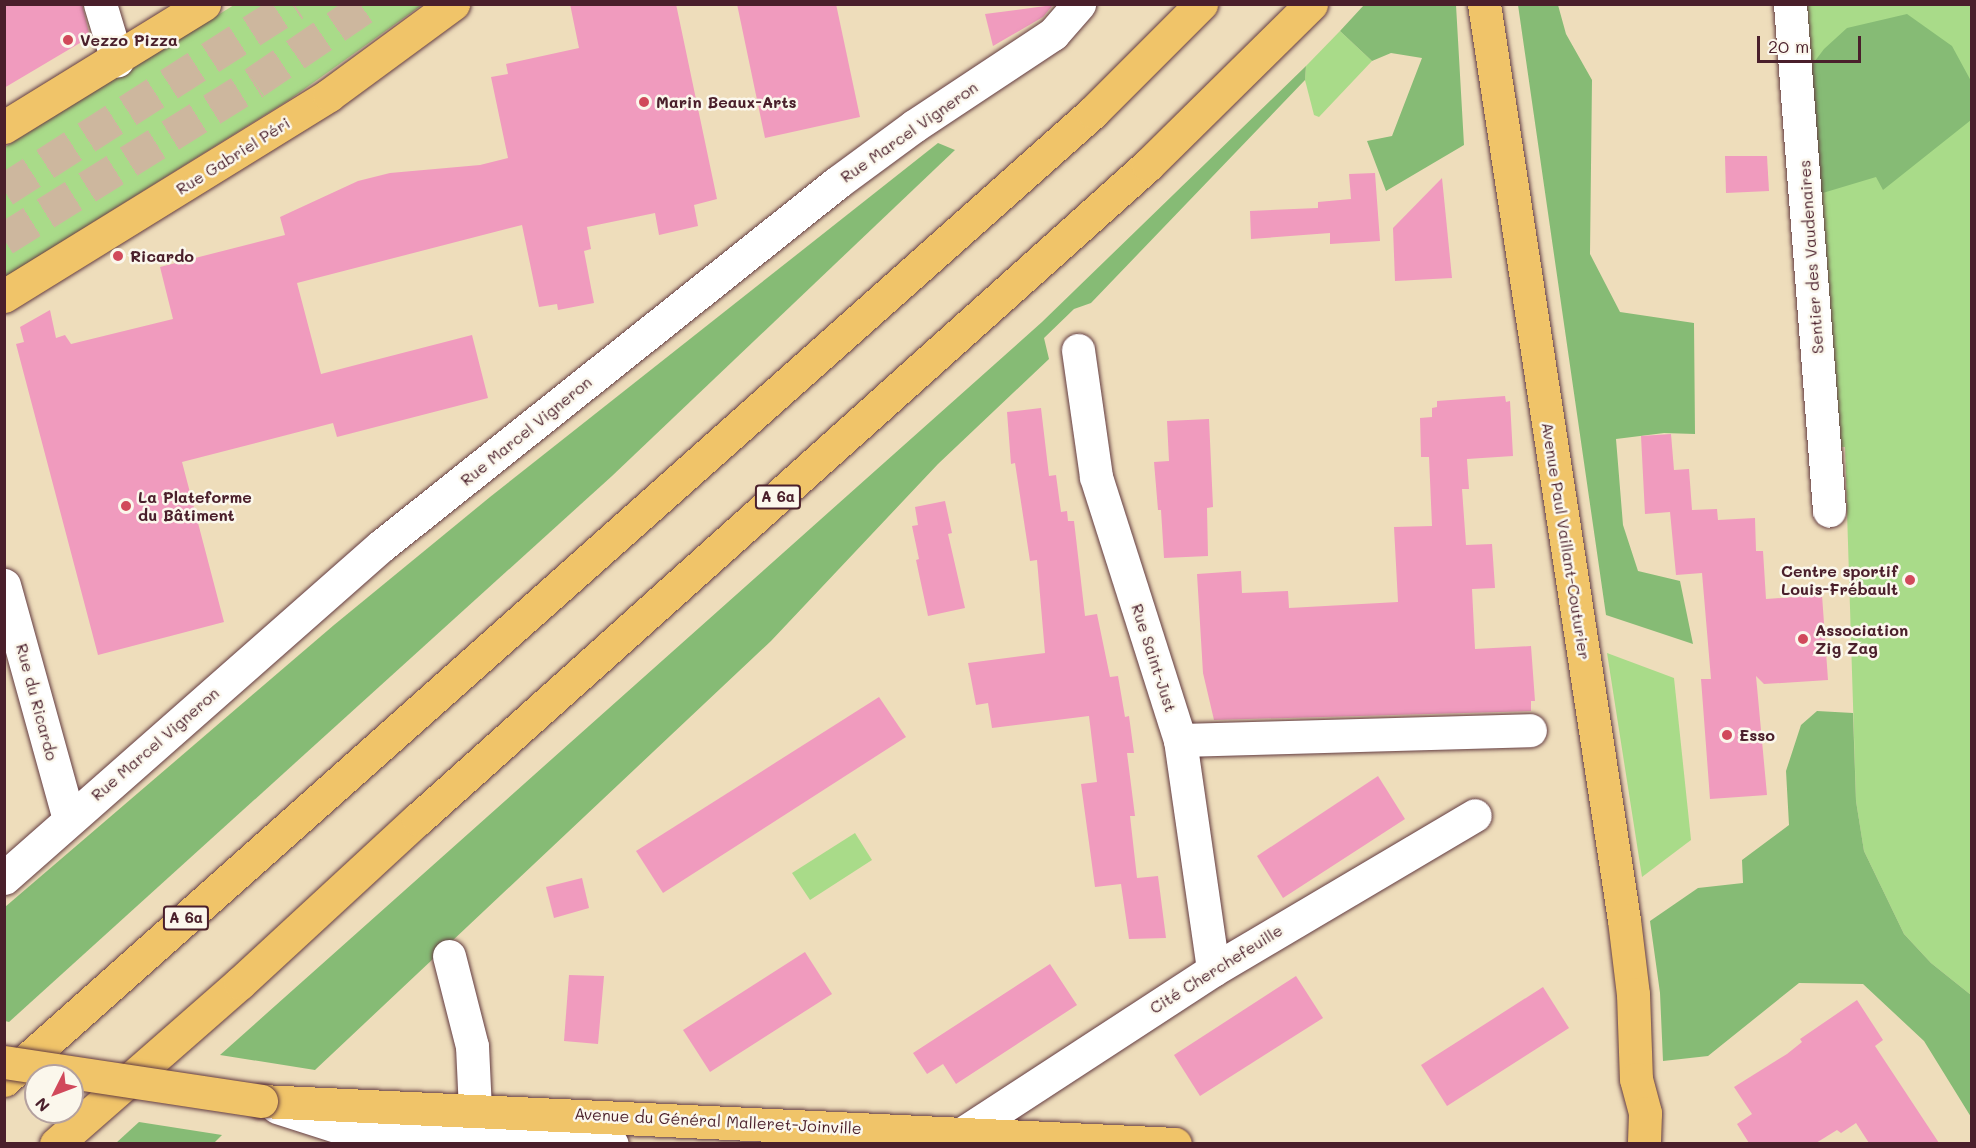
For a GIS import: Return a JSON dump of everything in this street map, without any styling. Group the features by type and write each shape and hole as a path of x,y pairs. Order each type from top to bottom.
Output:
{"main road":[{"path":"4,127 117,60 204,4"},
{"name":"Rue Gabriel Péri","path":"4,296 329,95 453,4"},
{"name":"A 6a","path":"4,1080 1093,112 1201,4"},
{"name":"A 6a","path":"56,1143 240,983 418,819 1148,165 1311,4"},
{"name":"Avenue Paul Vaillant-Couturier","path":"1484,4 1624,920 1633,994 1636,1079 1645,1113 1644,1143"},
{"name":"Avenue du Général Malleret-Joinville","path":"4,1062 261,1101 475,1109 1175,1143"},
{"name":"Avenue Paul Vaillant-Couturier","path":"1622,1143 1636,1079"}],"street":[{"path":"100,4 117,60"},
{"name":"Sentier des Vaudenaires","path":"1790,4 1829,510"},
{"name":"Rue Marcel Vigneron","path":"4,878 381,546 838,182 914,126 1053,34 1076,10"},
{"name":"Rue Saint-Just","path":"1078,350 1096,477 1180,740 1213,970"},
{"name":"Rue du Ricardo","path":"4,585 69,819"},
{"path":"1180,740 1530,730"},
{"name":"Cité Cherchefeuille","path":"963,1133 1213,970 1475,815"},
{"path":"449,956 472,1046 475,1109"},
{"name":"Avenue du Général Malleret-Joinville","path":"261,1101 355,1132 612,1143"}],"green space":[{"path":"234,5 422,5 289,100 5,277 5,147"},
{"path":"1364,5 1456,5 1464,145 1386,191 1367,141 1392,136 1422,58 1391,53 1372,61 1340,31"},
{"path":"1518,5 1558,5 1566,34 1592,80 1590,254 1620,312 1694,323 1695,434 1664,433 1616,439 1623,525 1638,571 1680,581 1693,644 1606,615"},
{"name":"Centre sportif Louis-Frébault","path":"1801,5 1971,5 1971,995 1931,963 1904,934 1864,851 1856,801 1845,447 1834,447"},
{"path":"1907,14 1952,46 1971,81 1971,120 1883,190 1876,177 1816,195 1806,73 1824,49 1847,28"},
{"path":"1340,31 1372,61 1319,117 1314,115 1305,80 1306,66"},
{"path":"1306,66 1305,80 1091,303 1074,309 1044,338 1049,359 938,464 771,641 315,1070 220,1055 1042,322"},
{"path":"938,143 955,150 612,476 9,1022 5,1021 5,907 334,625 490,497"},
{"path":"1607,653 1674,678 1691,840 1642,877"},
{"path":"1817,711 1853,713 1856,801 1864,851 1904,934 1931,963 1971,995 1971,1117 1924,1041 1863,984 1799,983 1708,1056 1663,1061 1660,993 1650,921 1698,888 1743,883 1742,860 1789,825 1786,771 1801,725"},
{"path":"855,833 872,860 810,900 792,873"},
{"path":"139,1122 222,1135 214,1143 116,1143"}],"building":[{"path":"4,4 82,4 90,37 4,88"},
{"path":"570,4 676,4 717,199 694,205 698,226 659,235 655,213 587,227 591,249 584,251 594,303 558,310 557,304 539,307 522,225 297,283 321,374 472,335 488,398 337,437 333,423 182,462 224,622 98,655 16,344 24,342 20,327 50,310 56,338 65,335 71,344 173,319 160,267 285,235 280,217 358,181 390,173 480,165 508,158 491,77 508,74 506,64 579,48"},
{"path":"737,4 836,4 860,117 765,138"},
{"path":"1053,5 1043,17 993,46 985,14"},
{"path":"1725,156 1767,156 1769,191 1726,193"},
{"path":"1375,173 1380,241 1330,244 1330,233 1251,239 1250,211 1318,208 1318,202 1351,199 1349,174"},
{"path":"1442,178 1452,278 1395,281 1393,228"},
{"path":"1505,396 1506,402 1510,401 1513,456 1467,459 1469,489 1462,489 1466,545 1492,544 1495,588 1472,589 1475,649 1531,646 1535,701 1531,701 1531,711 1214,720 1203,673 1197,574 1241,571 1242,593 1288,591 1289,608 1398,602 1394,527 1432,526 1429,457 1421,457 1420,418 1432,417 1432,408 1437,407 1437,401"},
{"path":"1041,408 1049,476 1056,475 1061,512 1067,511 1068,521 1074,521 1085,616 1097,614 1110,677 1118,676 1125,717 1129,716 1134,753 1127,753 1135,816 1130,816 1137,878 1158,876 1166,938 1129,939 1121,884 1095,887 1081,784 1097,782 1089,716 992,728 988,703 976,705 968,663 1045,653 1037,560 1030,561 1015,463 1011,464 1007,412"},
{"path":"1209,419 1213,507 1207,508 1208,556 1164,558 1161,510 1158,510 1154,462 1169,461 1167,421"},
{"path":"1671,434 1674,470 1689,469 1692,510 1717,509 1718,520 1755,518 1756,551 1763,551 1766,599 1822,595 1828,680 1764,684 1756,676 1767,795 1710,799 1701,679 1711,679 1702,573 1676,575 1670,512 1645,514 1641,436"},
{"path":"945,501 952,533 948,534 965,608 928,616 916,560 919,559 912,526 918,525 915,507"},
{"path":"879,697 906,737 663,893 636,851"},
{"path":"1378,776 1405,819 1283,898 1257,856"},
{"path":"582,878 589,908 554,918 546,887"},
{"path":"805,952 832,994 710,1072 683,1030"},
{"path":"1050,964 1077,1005 956,1084 943,1064 927,1074 913,1053"},
{"path":"569,975 604,976 598,1044 564,1041"},
{"path":"1296,976 1323,1018 1200,1096 1174,1055"},
{"path":"1543,987 1569,1028 1447,1106 1421,1065"},
{"path":"1857,1000 1883,1040 1875,1046 1939,1143 1869,1143 1856,1123 1841,1133 1837,1130 1816,1143 1749,1143 1737,1124 1752,1114 1734,1087 1787,1054 1802,1042 1800,1039"}],"tunnel":[{"path":"4,190 294,4"},
{"path":"4,239 255,82 369,4"}],"place":[{"name":"Vezzo Pizza","path":"68,40"},
{"name":"Marin Beaux-Arts","path":"644,102"},
{"name":"Ricardo","path":"118,256"},
{"name":"La Plateforme du Bâtiment","path":"126,506"},
{"name":"Centre sportif Louis-Frébault","path":"1910,580"},
{"name":"Association Zig Zag","path":"1803,639"},
{"name":"Esso","path":"1727,735"}]}
